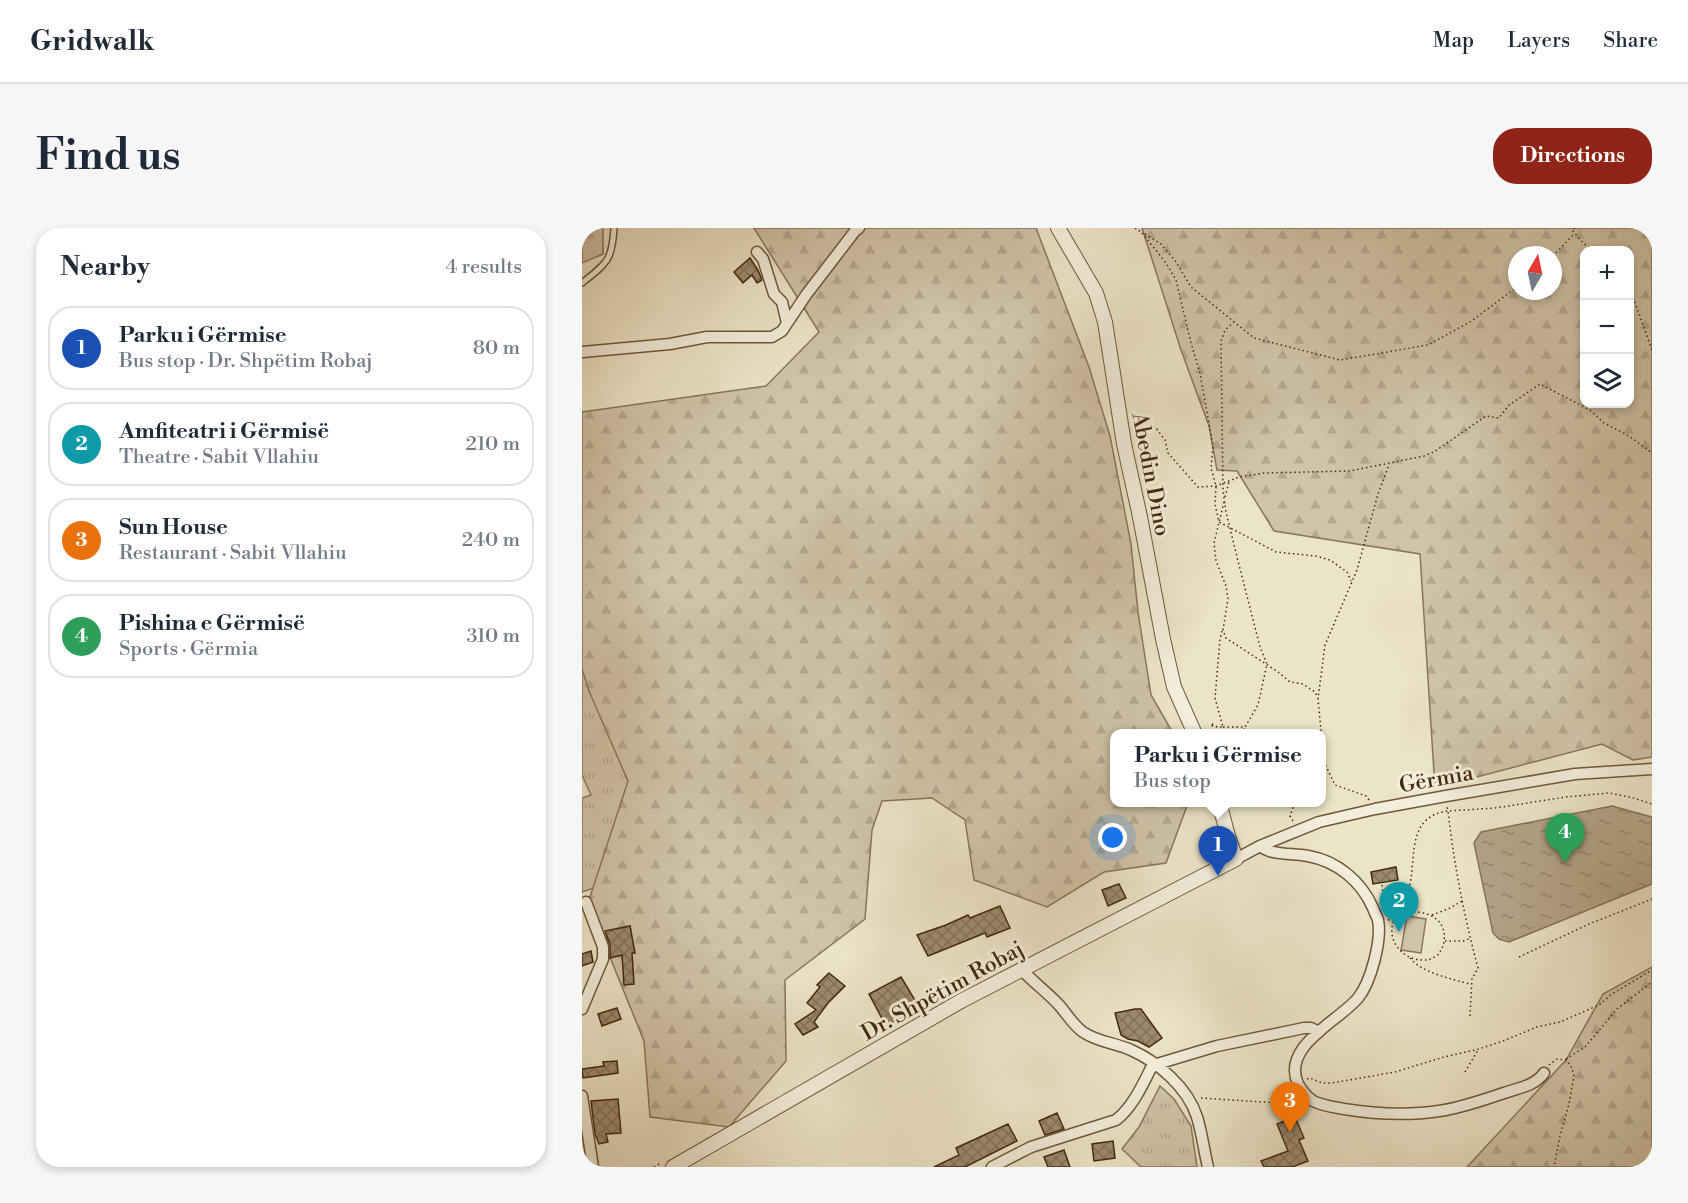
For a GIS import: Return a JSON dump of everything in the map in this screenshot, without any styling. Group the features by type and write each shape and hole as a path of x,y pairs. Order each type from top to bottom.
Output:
{"street":[{"path":"582,352 670,344 707,337 772,337 782,331 806,295 859,228"},
{"name":"Abedin Dino","path":"1058,228 1096,293 1105,322 1124,444 1163,639 1174,687 1193,729"},
{"path":"757,252 764,259 774,294 782,302 787,323"},
{"name":"Gërmia","path":"1236,859 1260,846 1318,822 1375,809 1575,774 1652,769"},
{"path":"1220,807 1227,836 1236,859"},
{"path":"1260,846 1265,850 1310,856 1342,869 1354,880 1370,903 1378,920 1375,960 1365,989 1354,1003 1319,1032 1297,1058 1296,1067 1301,1089 1311,1100 1362,1112 1421,1114 1454,1108 1517,1088 1535,1082 1544,1073"},
{"name":"Dr. Shpëtim Robaj","path":"673,1167 961,1001 1236,859"},
{"path":"582,1009 603,959 603,947 586,902"},
{"path":"1022,970 1059,1005 1081,1031 1133,1051 1168,1073 1188,1098 1197,1118 1208,1167"},
{"path":"992,1167 1031,1147 1116,1120 1129,1107 1151,1068 1157,1064 1217,1046 1304,1028 1311,1028 1319,1032"},
{"path":"582,1096 593,1167"}],"lane":[{"path":"582,283 609,258 614,228"}],"path":[{"path":"1135,228 1161,244 1176,262 1191,287 1254,338 1340,360 1428,345 1470,322 1508,294"},
{"path":"1575,228 1572,230 1588,246"},
{"path":"1142,233 1166,263 1176,280 1200,373 1213,446 1211,468 1216,486 1215,504 1219,522 1276,552 1316,556 1330,560 1347,572 1352,581"},
{"path":"1562,246 1575,233"},
{"path":"1633,300 1652,350"},
{"path":"1213,729 1212,724 1217,727 1245,727 1258,705 1267,664 1260,646 1230,528 1222,483 1221,341 1225,330 1234,322"},
{"path":"1137,418 1156,428 1165,440 1168,453 1198,487 1216,486 1239,477 1265,473 1350,471 1424,456 1434,452 1486,416 1499,418 1509,405 1540,384 1590,410 1604,423 1629,435 1652,453"},
{"path":"1321,729 1318,699 1325,645 1357,570 1378,494 1389,464"},
{"path":"1223,727 1215,693 1220,639 1228,599 1226,586 1216,561 1214,543 1229,481"},
{"path":"1223,630 1226,639 1267,664 1290,682 1303,684 1315,692 1318,699"},
{"path":"1326,766 1335,785 1366,795 1375,809"},
{"path":"1400,916 1411,882 1416,836 1426,819 1438,812 1495,808 1609,793 1652,804"},
{"path":"1446,795 1453,855 1478,968 1472,979 1470,1016"},
{"path":"1293,807 1290,816 1295,831"},
{"path":"1382,885 1385,909"},
{"path":"1519,957 1589,924 1652,899"},
{"path":"1431,915 1462,901"},
{"path":"1378,920 1386,921 1413,912 1429,914 1437,919 1443,927 1445,941 1439,954 1427,961 1409,958"},
{"path":"1395,918 1392,924 1392,935 1397,948 1414,964 1440,976 1471,985"},
{"path":"1445,941 1470,939"},
{"path":"1188,1098 1278,1103 1291,1100 1306,1079 1332,1083 1395,1072 1479,1049 1537,1027 1560,1022 1599,1005 1612,994 1652,970"},
{"path":"1544,1073 1557,1059 1566,1060 1585,1047 1617,1009 1652,982"},
{"path":"1465,1072 1479,1049"},
{"path":"1554,1167 1574,1076 1566,1060"}],"green space":[{"path":"582,228 603,228 603,254 582,263"},
{"path":"754,228 1036,228 1089,367 1110,436 1131,544 1138,612 1151,695 1171,729 1110,729 1110,807 1187,807 1166,863 1104,872 1047,907 974,880 965,820 932,798 882,801 872,830 865,919 785,980 786,1061 729,1127 650,1117 644,1041 588,903 628,781 589,691 582,669 582,412 766,386 819,332"},
{"path":"1142,228 1652,228 1652,757 1633,760 1602,744 1435,788 1420,554 1274,531 1237,471 1217,470 1209,426 1181,350"},
{"path":"582,665 628,781 627,877 582,892 582,798 591,795 582,775"},
{"path":"1407,916 1426,919 1421,953 1401,950"},
{"path":"1652,967 1652,1167 1467,1167 1566,1060 1603,994"},
{"path":"1160,1086 1174,1099 1191,1126 1197,1167 1141,1167 1122,1149 1139,1127"}],"water":[{"path":"1612,806 1652,817 1652,884 1509,942 1499,939 1493,933 1474,843 1481,832"}],"building":[{"path":"750,258 762,280 757,283 752,275 743,283 734,272"},
{"path":"1396,867 1398,880 1373,884 1371,872"},
{"path":"1119,884 1126,898 1108,906 1102,890"},
{"path":"1000,906 1010,928 987,937 985,933 928,956 917,935 968,915 970,918"},
{"path":"630,926 635,953 632,953 634,984 624,985 622,955 610,958 610,945 605,931"},
{"path":"591,951 593,962 582,966 582,954"},
{"path":"829,973 845,986 814,1022 818,1027 803,1035 795,1024 816,1010 807,1003 820,987 817,985"},
{"path":"901,977 919,1007 886,1026 869,994"},
{"path":"617,1008 621,1019 602,1026 598,1014"},
{"path":"1141,1009 1162,1038 1149,1047 1121,1035 1115,1013"},
{"path":"617,1061 618,1073 583,1078 582,1069 604,1066 603,1062"},
{"path":"618,1099 621,1133 606,1134 608,1142 599,1144 595,1134 591,1101"},
{"path":"1057,1113 1064,1129 1045,1135 1039,1121"},
{"path":"1295,1117 1304,1138 1299,1140 1308,1161 1292,1167 1264,1167 1261,1161 1288,1151 1277,1124"},
{"path":"1008,1124 1017,1141 965,1167 934,1167 959,1155 956,1148"},
{"path":"1113,1141 1115,1158 1094,1161 1092,1144"},
{"path":"1064,1150 1070,1167 1048,1167 1044,1157"}],"place":[{"name":"Pishina e Gërmisë","path":"1565,863"},
{"name":"Parku i Gërmise","path":"1218,876"},
{"name":"Amfiteatri i Gërmisë","path":"1399,932"},
{"name":"Sun House","path":"1290,1132"}]}
